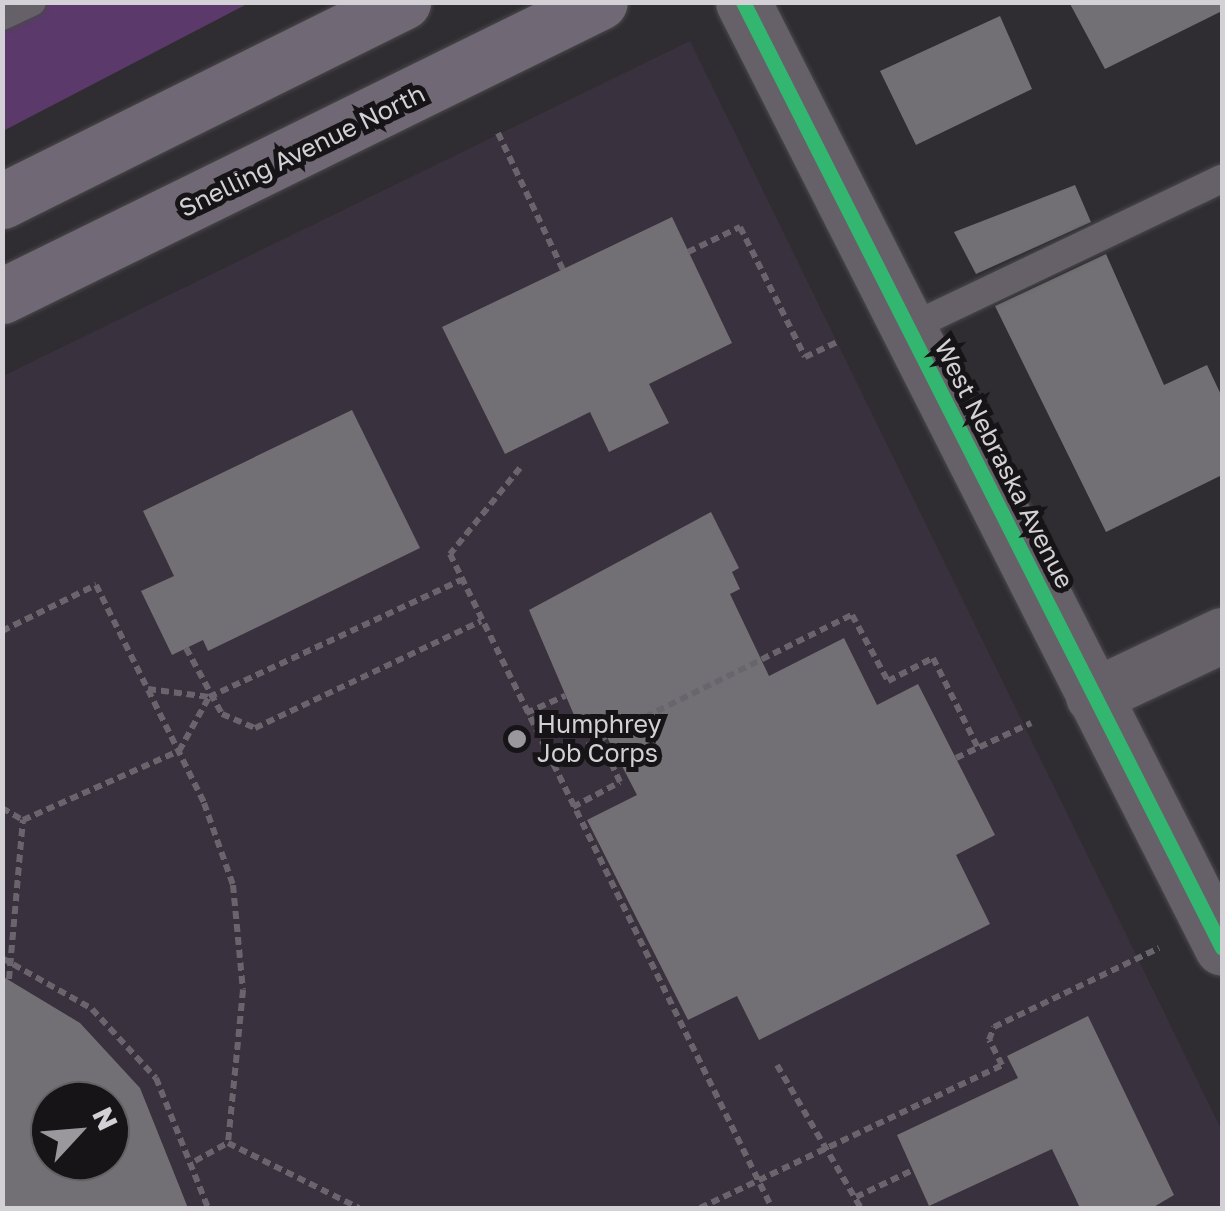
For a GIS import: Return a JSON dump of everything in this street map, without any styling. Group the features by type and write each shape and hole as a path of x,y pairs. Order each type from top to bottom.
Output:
{"main road":[{"path":"2,201 403,2"},
{"name":"Snelling Avenue North","path":"2,296 600,2"}],"street":[{"name":"West Nebraska Avenue","path":"743,2 1216,936"},
{"path":"1093,696 1222,635"}],"lane":[{"path":"2,16 32,2"},
{"path":"907,329 1222,179"}],"path":[{"path":"498,133 566,274"},
{"path":"688,252 740,227 805,357 840,341"},
{"path":"520,468 450,554 772,1208"},
{"path":"23,820 179,751 209,697 460,580"},
{"path":"2,630 96,586 216,830 240,917 228,1143"},
{"path":"552,764 852,615 888,681 932,658 978,748"},
{"path":"148,689 209,697 255,728 482,621"},
{"path":"186,648 209,697"},
{"path":"526,713 565,696"},
{"path":"956,758 1030,722"},
{"path":"573,806 620,782 600,740"},
{"path":"2,808 23,820"},
{"path":"9,979 6,960 23,820"},
{"path":"700,1208 1002,1065 989,1040 994,1027 1216,936"},
{"path":"6,960 55,982 128,1044 156,1078 195,1162 208,1208"},
{"path":"778,1065 832,1146 861,1208"},
{"path":"195,1162 228,1143"},
{"path":"228,1143 358,1208"},
{"path":"856,1197 913,1170"}],"shaded area":[{"path":"3,3 249,3 3,131"},
{"name":"Humphrey Job Corps","path":"690,41 1222,1131 1222,1208 3,1208 3,376"}],"building":[{"path":"1069,2 1222,2 1222,11 1105,69"},
{"path":"1000,16 1032,89 916,145 880,71"},
{"path":"1075,185 1091,222 976,274 954,232"},
{"path":"672,217 732,343 649,384 669,423 609,452 590,412 505,454 442,327"},
{"path":"1106,254 1164,385 1207,365 1222,397 1222,475 1106,532 995,306"},
{"path":"352,410 420,548 208,651 203,640 172,655 141,591 174,576 143,511"},
{"path":"711,512 739,568 732,572 740,589 730,594 769,676 844,638 877,705 918,684 995,835 956,855 990,924 759,1040 737,996 688,1020 587,820 637,795 595,714 577,722 529,610"},
{"path":"2,976 80,1023 140,1088 188,1208 2,1208"},
{"path":"1088,1016 1174,1195 1152,1208 1080,1208 1052,1149 929,1206 897,1135 1018,1078 1007,1056"}],"cycle path":[{"path":"743,2 1222,948"}],"place":[{"name":"Humphrey Job Corps","path":"517,739"}]}
